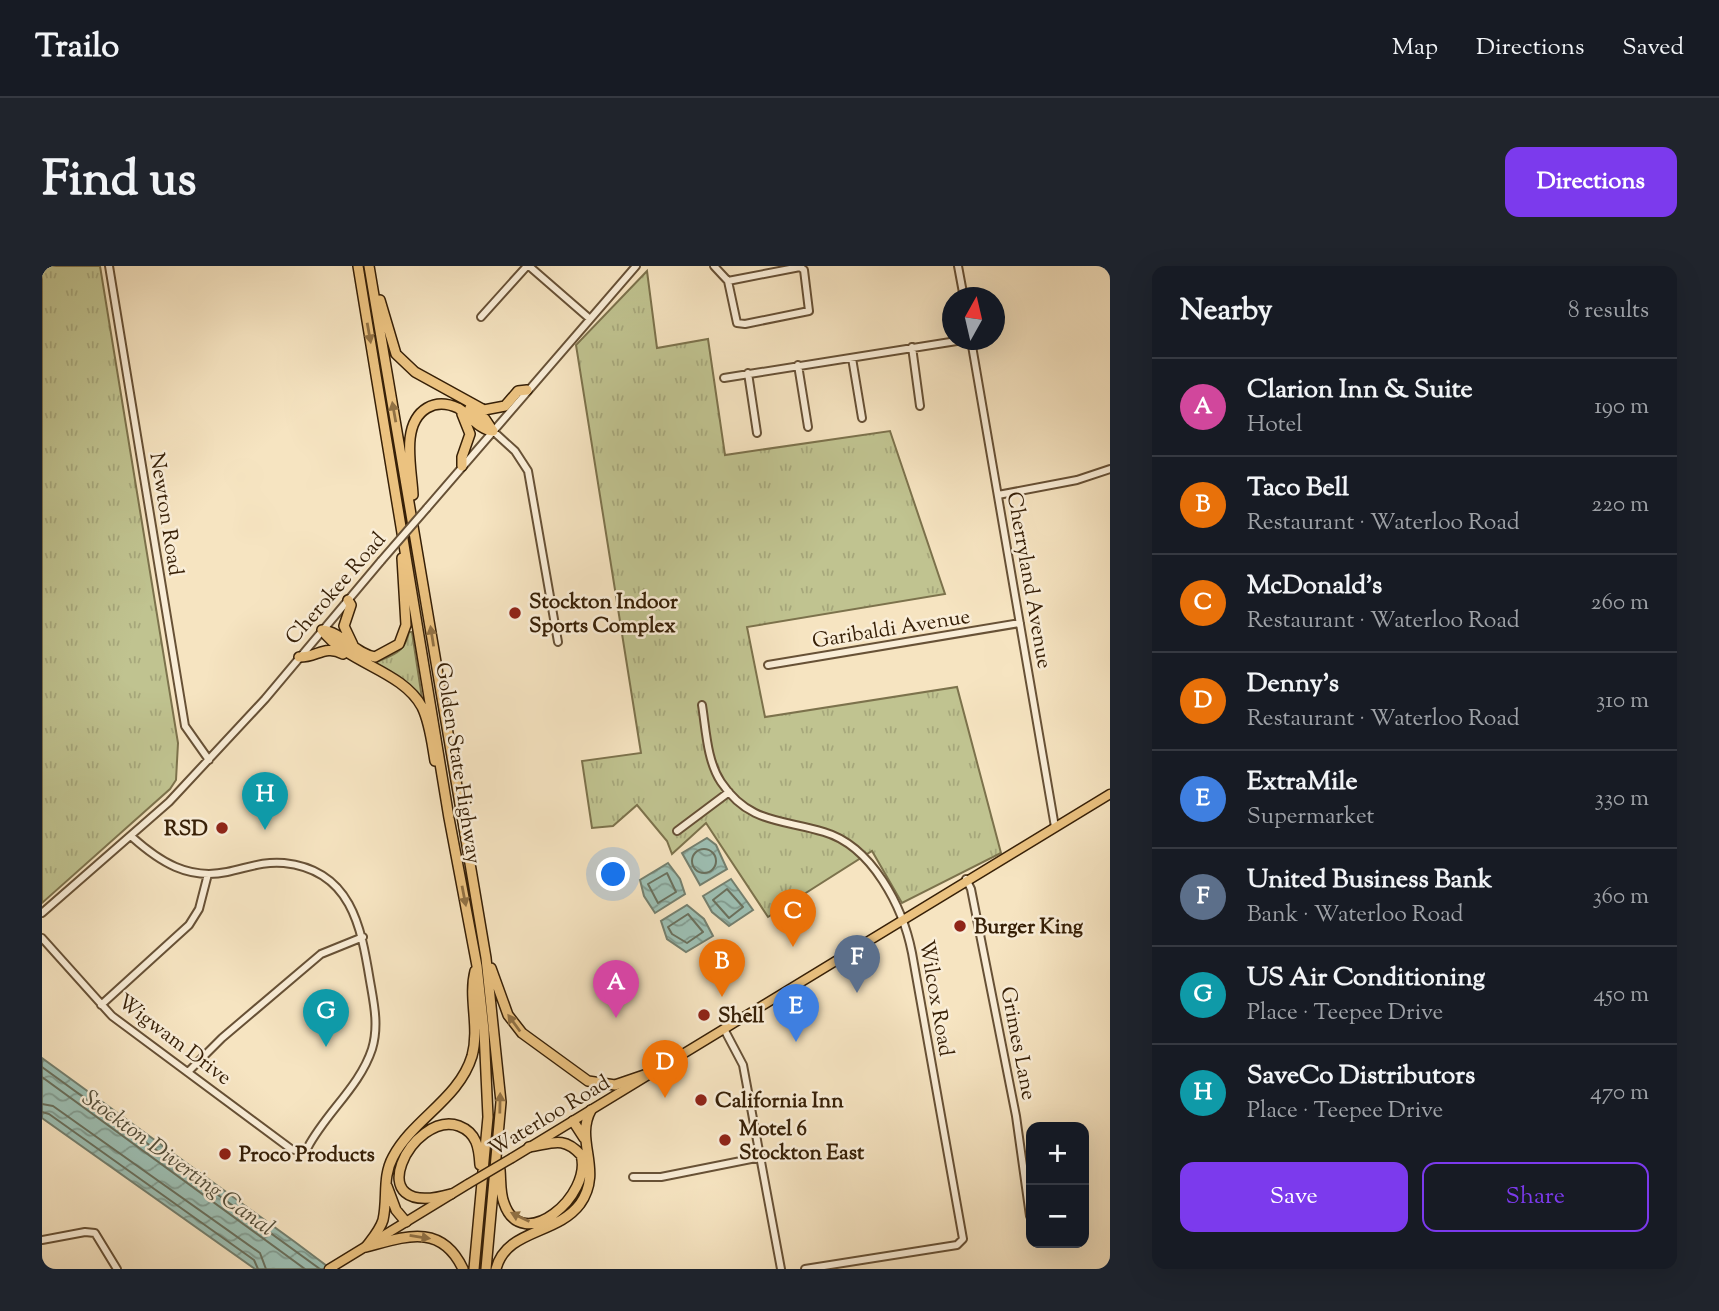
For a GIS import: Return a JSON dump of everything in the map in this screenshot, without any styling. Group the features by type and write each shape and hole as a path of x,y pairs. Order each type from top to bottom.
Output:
{"highway":[{"name":"Golden State Highway","path":"358,266 477,965 488,1086 474,1269"},
{"name":"Golden State Highway","path":"369,266 486,958 500,1074 499,1143 486,1269"},
{"path":"374,293 380,298 391,342 404,364 463,406 485,430 493,431"},
{"path":"411,510 414,499 410,435 415,417 421,411 440,403 496,410 505,406 518,391 527,390"},
{"path":"462,466 470,434 463,406"},
{"path":"299,657 307,657 327,649 375,657 399,644 404,634 403,536"},
{"path":"348,600 351,605 344,626 354,653"},
{"path":"322,630 332,631 354,653 404,687 418,702 426,719 436,764 442,771"},
{"path":"486,958 514,1025 530,1040 588,1081 615,1085 656,1071"},
{"path":"366,1247 382,1222 387,1169 395,1153 460,1082 471,1058 476,1031 472,981 477,965"},
{"path":"496,1269 504,1251 513,1242 557,1224 579,1206 586,1192 592,1167 584,1125 591,1110"},
{"path":"573,1121 587,1143"},
{"path":"452,1194 430,1200 415,1199 403,1189 398,1177 405,1156 427,1131 443,1124 463,1127 476,1140 482,1190"},
{"path":"499,1143 504,1204 519,1220 543,1222 554,1216 579,1184 583,1161 581,1155 567,1142 551,1141 529,1147"},
{"path":"386,1185 390,1199 406,1222"},
{"path":"366,1247 404,1235 421,1235 445,1247 463,1269"}],"main road":[{"name":"Waterloo Road","path":"332,1268 966,879 1110,794"}],"street":[{"name":"Newton Road","path":"108,266 185,726 209,760"},
{"path":"481,317 528,266 590,319"},
{"name":"Cherokee Road","path":"42,913 132,837 209,760 636,266"},
{"path":"714,266 728,281 738,324 810,311 802,268 728,281"},
{"path":"958,266 962,287"},
{"path":"724,378 942,343"},
{"path":"912,347 920,406"},
{"name":"Cherryland Avenue","path":"973,350 1055,827"},
{"path":"852,358 862,418"},
{"path":"798,365 808,427"},
{"path":"748,373 757,433"},
{"path":"493,431 515,450 528,471 558,642"},
{"path":"998,495 1077,480 1110,469"},
{"name":"Garibaldi Avenue","path":"768,666 1020,623"},
{"name":"Wilcox Road","path":"702,705 715,769 729,792 762,818 824,832 853,847 870,865 908,930 963,1239 957,1245 805,1269"},
{"path":"677,831 729,792"},
{"path":"132,837 156,859 171,867 208,874 274,862 310,870 342,893 355,912 363,937 321,954 222,1038 188,1072"},
{"path":"101,1005 189,925 199,909 208,874"},
{"name":"Grimes Lane","path":"966,879 971,889 1016,1116 1026,1187"},
{"name":"Wigwam Drive","path":"42,938 101,1005 291,1149 299,1151 308,1147 363,1068 372,1048 376,1019 363,937"},
{"path":"724,1029 743,1065 781,1269"},
{"path":"633,1177 661,1177 761,1157"},
{"path":"42,1240 85,1232 94,1233 117,1269"}],"green space":[{"path":"42,266 100,266 178,743 176,780 170,789 42,903"},
{"path":"647,271 657,348 708,339 725,455 890,431 945,594 747,627 765,717 957,687 1001,853 902,903 872,851 768,917 706,823 672,854 667,841 637,805 613,826 592,828 582,761 641,753 576,345"},
{"path":"409,632 412,632 422,698 373,664 400,650"}],"water":[{"path":"707,838 716,845 727,869 700,885 682,853"},
{"path":"668,863 680,879 685,894 655,913 644,896 640,880"},
{"path":"731,879 753,910 729,926 712,912 703,896"},
{"path":"687,905 704,919 713,936 686,952 667,939 661,921"},
{"name":"Stockton Diverting Canal","path":"42,1058 331,1269 255,1269 42,1118"}],"place":[{"name":"Stockton Indoor Sports Complex","path":"515,613"},
{"name":"RSD","path":"222,828"},
{"name":"SaveCo Distributors","path":"265,830"},
{"name":"Burger King","path":"960,926"},
{"name":"McDonald's","path":"793,947"},
{"name":"United Business Bank","path":"857,993"},
{"name":"Taco Bell","path":"722,997"},
{"name":"Shell","path":"704,1015"},
{"name":"Clarion Inn & Suite","path":"616,1018"},
{"name":"ExtraMile","path":"796,1042"},
{"name":"US Air Conditioning","path":"326,1047"},
{"name":"Denny's","path":"665,1098"},
{"name":"California Inn","path":"701,1100"},
{"name":"Motel 6 Stockton East","path":"725,1140"},
{"name":"Proco Products","path":"225,1154"}]}
